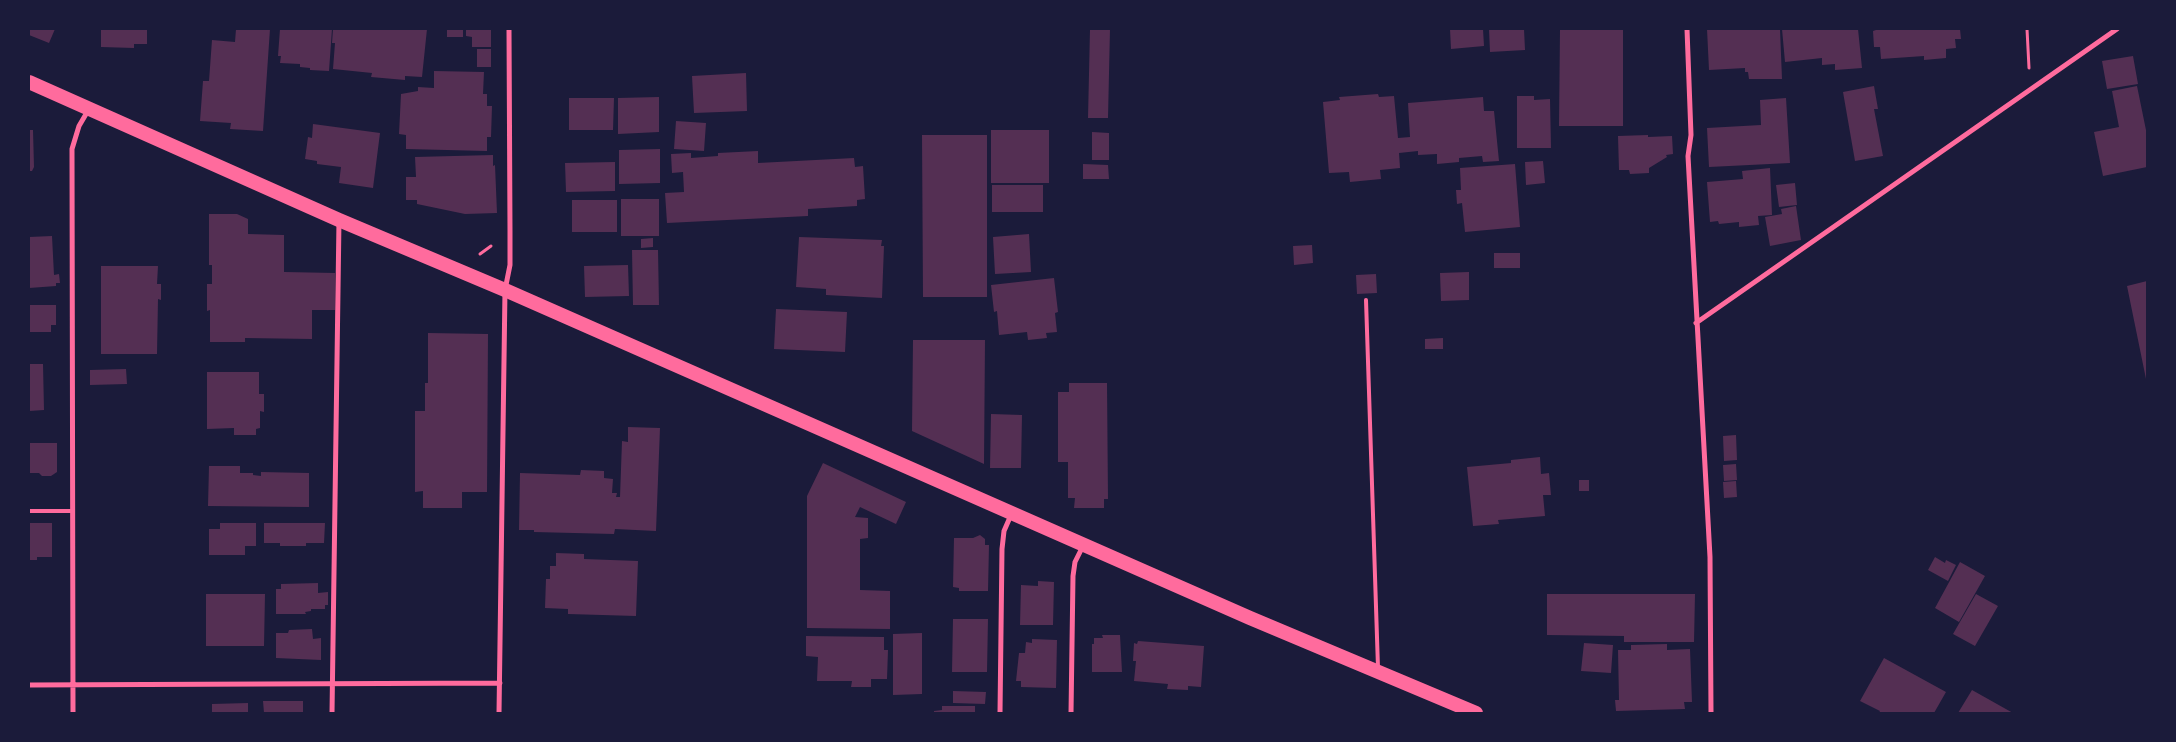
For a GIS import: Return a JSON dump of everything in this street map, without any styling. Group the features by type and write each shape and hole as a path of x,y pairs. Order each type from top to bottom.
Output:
{"highway":[{"path":"29,82 338,220 505,290 1083,544 1476,713"}],"street":[{"path":"499,713 505,290 510,265 509,29"},
{"path":"1687,29 1691,135 1688,156 1710,557 1711,713"},
{"path":"1696,323 2118,29"},
{"path":"74,713 72,149 79,126 89,109"},
{"path":"332,713 338,220"},
{"path":"1000,713 1002,549 1004,531 1012,512"},
{"path":"1071,713 1073,576 1075,562 1083,544"},
{"path":"29,685 500,683"}],"lane":[{"path":"1366,300 1378,672"},
{"path":"29,511 73,511"}],"path":[{"path":"2027,29 2030,89"}],"building":[{"path":"29,29 55,29 49,43 29,35"},
{"path":"101,29 147,29 147,44 134,44 134,48 101,47"},
{"path":"236,29 270,29 263,131 230,129 231,123 200,121 203,81 209,81 212,40 235,42"},
{"path":"280,29 332,29 329,71 310,70 310,68 300,67 300,64 280,63 281,56 278,56"},
{"path":"333,29 427,29 422,77 405,76 405,80 371,77 372,73 333,69 335,43 332,43"},
{"path":"447,29 463,29 463,37 447,37"},
{"path":"466,29 491,29 491,47 472,47 472,37 466,36"},
{"path":"1090,29 1110,29 1108,118 1088,118"},
{"path":"1450,29 1483,29 1484,46 1451,49"},
{"path":"1489,29 1524,29 1525,50 1490,52"},
{"path":"1560,29 1623,29 1623,126 1559,126"},
{"path":"1707,29 1780,29 1782,79 1749,79 1745,68 1709,70"},
{"path":"1782,29 1858,29 1862,68 1835,70 1835,64 1822,65 1822,58 1785,62"},
{"path":"1879,29 1960,29 1961,39 1955,39 1956,48 1946,49 1946,58 1924,60 1924,56 1881,59 1880,47 1874,47 1873,31"},
{"path":"477,49 491,49 491,67 477,67"},
{"path":"2133,56 2138,84 2107,89 2102,61"},
{"path":"434,71 484,72 483,94 487,94 487,106 492,106 491,137 487,137 487,151 406,149 406,135 399,134 401,94 418,91 418,87 434,88"},
{"path":"746,73 747,111 694,113 692,76"},
{"path":"1874,86 1878,109 1874,109 1883,156 1855,161 1843,92"},
{"path":"2137,86 2147,135 2147,167 2103,176 2094,132 2119,127 2112,91"},
{"path":"1378,94 1379,97 1394,96 1398,138 1410,137 1408,103 1483,97 1484,111 1494,111 1499,161 1483,162 1482,156 1459,158 1459,162 1437,164 1437,154 1418,155 1418,151 1399,153 1400,168 1380,170 1381,179 1350,182 1349,172 1329,173 1323,102 1340,100 1339,97"},
{"path":"1517,96 1534,96 1534,100 1550,99 1551,148 1517,148"},
{"path":"659,97 659,132 618,134 618,98"},
{"path":"569,98 614,98 613,130 569,130"},
{"path":"1786,98 1790,163 1709,167 1707,128 1761,125 1760,100"},
{"path":"676,121 706,123 704,151 674,149"},
{"path":"313,124 380,133 373,188 339,183 341,167 317,164 317,161 305,159 308,137 312,138"},
{"path":"29,130 33,130 34,167 32,171 29,171"},
{"path":"991,130 1049,130 1049,183 991,183"},
{"path":"1092,132 1109,133 1109,160 1092,160"},
{"path":"922,135 987,135 987,297 923,297"},
{"path":"1648,135 1648,137 1672,136 1673,154 1666,155 1667,157 1649,168 1649,173 1630,174 1629,170 1619,170 1618,136"},
{"path":"660,149 660,183 619,184 619,150"},
{"path":"758,151 758,163 854,158 855,167 863,166 865,199 857,200 857,206 808,209 808,216 667,223 665,193 684,192 683,172 672,173 671,154 691,153 691,158 718,156 718,153"},
{"path":"493,155 497,213 465,214 417,204 417,200 406,200 406,177 416,177 415,157"},
{"path":"1543,161 1545,183 1526,185 1525,162"},
{"path":"615,162 615,191 566,192 565,163"},
{"path":"1083,164 1108,165 1109,179 1083,179"},
{"path":"1515,164 1520,227 1465,232 1462,203 1457,204 1456,190 1461,190 1460,168"},
{"path":"1770,168 1772,215 1758,216 1759,225 1739,227 1739,222 1719,224 1718,221 1710,222 1707,182 1743,179 1742,171"},
{"path":"1795,183 1797,205 1779,207 1776,185"},
{"path":"992,185 1043,185 1043,212 992,212"},
{"path":"621,199 659,199 659,236 621,236"},
{"path":"572,200 617,200 617,232 572,232"},
{"path":"1796,206 1801,240 1770,246 1765,217 1782,214 1781,209"},
{"path":"209,214 237,214 248,219 248,234 284,235 284,272 335,273 335,310 312,310 312,339 245,338 245,342 210,342 210,310 207,311 207,284 212,284 212,265 209,265"},
{"path":"1029,234 1031,272 995,274 993,237"},
{"path":"52,236 54,275 59,274 60,283 56,283 56,286 29,288 29,237"},
{"path":"799,237 882,240 881,246 884,246 882,298 826,295 826,289 796,287"},
{"path":"653,238 653,247 641,248 641,239"},
{"path":"1312,245 1313,263 1294,265 1293,246"},
{"path":"632,250 658,250 659,305 633,305"},
{"path":"1494,253 1520,253 1520,268 1494,268"},
{"path":"628,265 629,296 585,297 584,266"},
{"path":"101,266 158,266 157,284 161,284 161,300 158,299 157,354 101,354"},
{"path":"1469,272 1469,300 1441,301 1440,273"},
{"path":"1376,274 1377,293 1357,294 1356,275"},
{"path":"1054,278 1058,312 1055,313 1057,332 1046,333 1047,338 1028,340 1027,332 999,335 997,311 994,312 991,285"},
{"path":"2147,281 2147,379 2146,379 2127,286"},
{"path":"29,305 56,305 56,325 51,325 51,332 29,332"},
{"path":"776,309 847,312 845,352 774,349"},
{"path":"428,333 488,334 487,492 462,492 462,508 423,508 423,491 415,492 415,411 425,411 425,383 428,383"},
{"path":"1443,338 1443,349 1425,349 1425,339"},
{"path":"913,340 985,340 984,464 912,431"},
{"path":"29,364 43,364 44,410 29,411"},
{"path":"126,369 127,384 90,385 90,370"},
{"path":"207,372 259,372 259,394 264,394 264,412 260,411 260,428 256,429 256,435 234,435 234,428 207,429"},
{"path":"1069,383 1107,383 1108,499 1104,499 1104,508 1074,508 1075,498 1068,498 1068,462 1058,462 1058,392 1069,392"},
{"path":"991,414 1022,415 1021,468 990,468"},
{"path":"628,427 660,428 656,531 615,529 614,534 519,530 520,473 580,475 581,470 604,471 604,478 613,479 612,493 617,493 616,497 620,497 622,441 628,442"},
{"path":"1736,435 1737,460 1724,461 1723,436"},
{"path":"29,443 57,443 57,472 51,476 29,473"},
{"path":"1540,457 1541,474 1549,473 1551,495 1543,495 1545,516 1498,520 1499,524 1473,526 1467,467 1511,463 1511,460"},
{"path":"823,463 906,502 896,524 860,507 855,517 868,518 868,538 860,539 860,590 890,591 890,629 807,628 807,496"},
{"path":"1736,464 1737,480 1724,481 1723,465"},
{"path":"209,466 240,466 240,473 253,473 253,475 261,476 261,472 309,473 309,507 208,506"},
{"path":"1579,480 1589,480 1589,491 1579,491"},
{"path":"1736,481 1737,497 1724,498 1723,482"},
{"path":"30,523 52,523 52,557 37,557 37,560 29,560"},
{"path":"220,523 256,523 256,546 245,546 245,555 209,555 209,529 220,529"},
{"path":"264,523 325,523 324,543 306,543 306,546 280,546 280,543 264,543"},
{"path":"980,535 985,539 985,545 989,545 988,591 959,591 959,588 953,587 954,538 973,538"},
{"path":"556,553 584,554 584,559 638,561 636,616 568,614 568,609 545,608 546,579 550,579 550,566 556,566"},
{"path":"1935,557 1945,563 1946,560 1956,565 1948,581 1928,570"},
{"path":"1960,562 1985,576 1959,622 1935,608"},
{"path":"1038,581 1054,582 1053,625 1020,625 1021,585 1038,586"},
{"path":"318,583 318,593 328,592 328,605 325,605 325,609 311,609 311,611 305,612 306,614 276,614 276,589 281,589 281,584"},
{"path":"206,594 265,594 264,646 206,646"},
{"path":"1547,594 1695,594 1694,642 1624,642 1624,636 1547,635"},
{"path":"1976,594 1998,606 1975,646 1953,634"},
{"path":"953,619 988,619 987,672 952,672"},
{"path":"312,629 313,639 321,638 321,660 276,658 276,633 288,633 289,630"},
{"path":"922,633 922,694 893,695 893,634"},
{"path":"1102,635 1120,635 1122,672 1092,672 1092,644 1094,644 1094,638 1103,638"},
{"path":"806,636 884,637 884,650 888,650 887,679 871,679 871,687 851,687 852,681 817,681 818,657 806,656"},
{"path":"1032,639 1057,640 1056,688 1021,687 1021,681 1016,681 1019,653 1025,653 1026,642 1032,643"},
{"path":"1138,641 1204,646 1201,687 1188,686 1188,690 1167,689 1168,684 1134,681 1136,661 1133,661 1134,643 1137,644"},
{"path":"1584,643 1613,645 1611,673 1581,671"},
{"path":"1667,644 1667,650 1690,649 1692,702 1684,702 1685,709 1616,711 1615,700 1619,700 1618,650 1631,650 1631,645"},
{"path":"1884,658 1946,692 1934,713 1879,713 1880,711 1860,701"},
{"path":"1972,690 2013,713 1958,713"},
{"path":"953,691 986,692 985,704 953,703"},
{"path":"263,701 303,701 303,713 264,713"},
{"path":"248,703 248,713 212,713 212,704"},
{"path":"942,706 975,706 975,713 934,713 934,711 942,710"}]}
